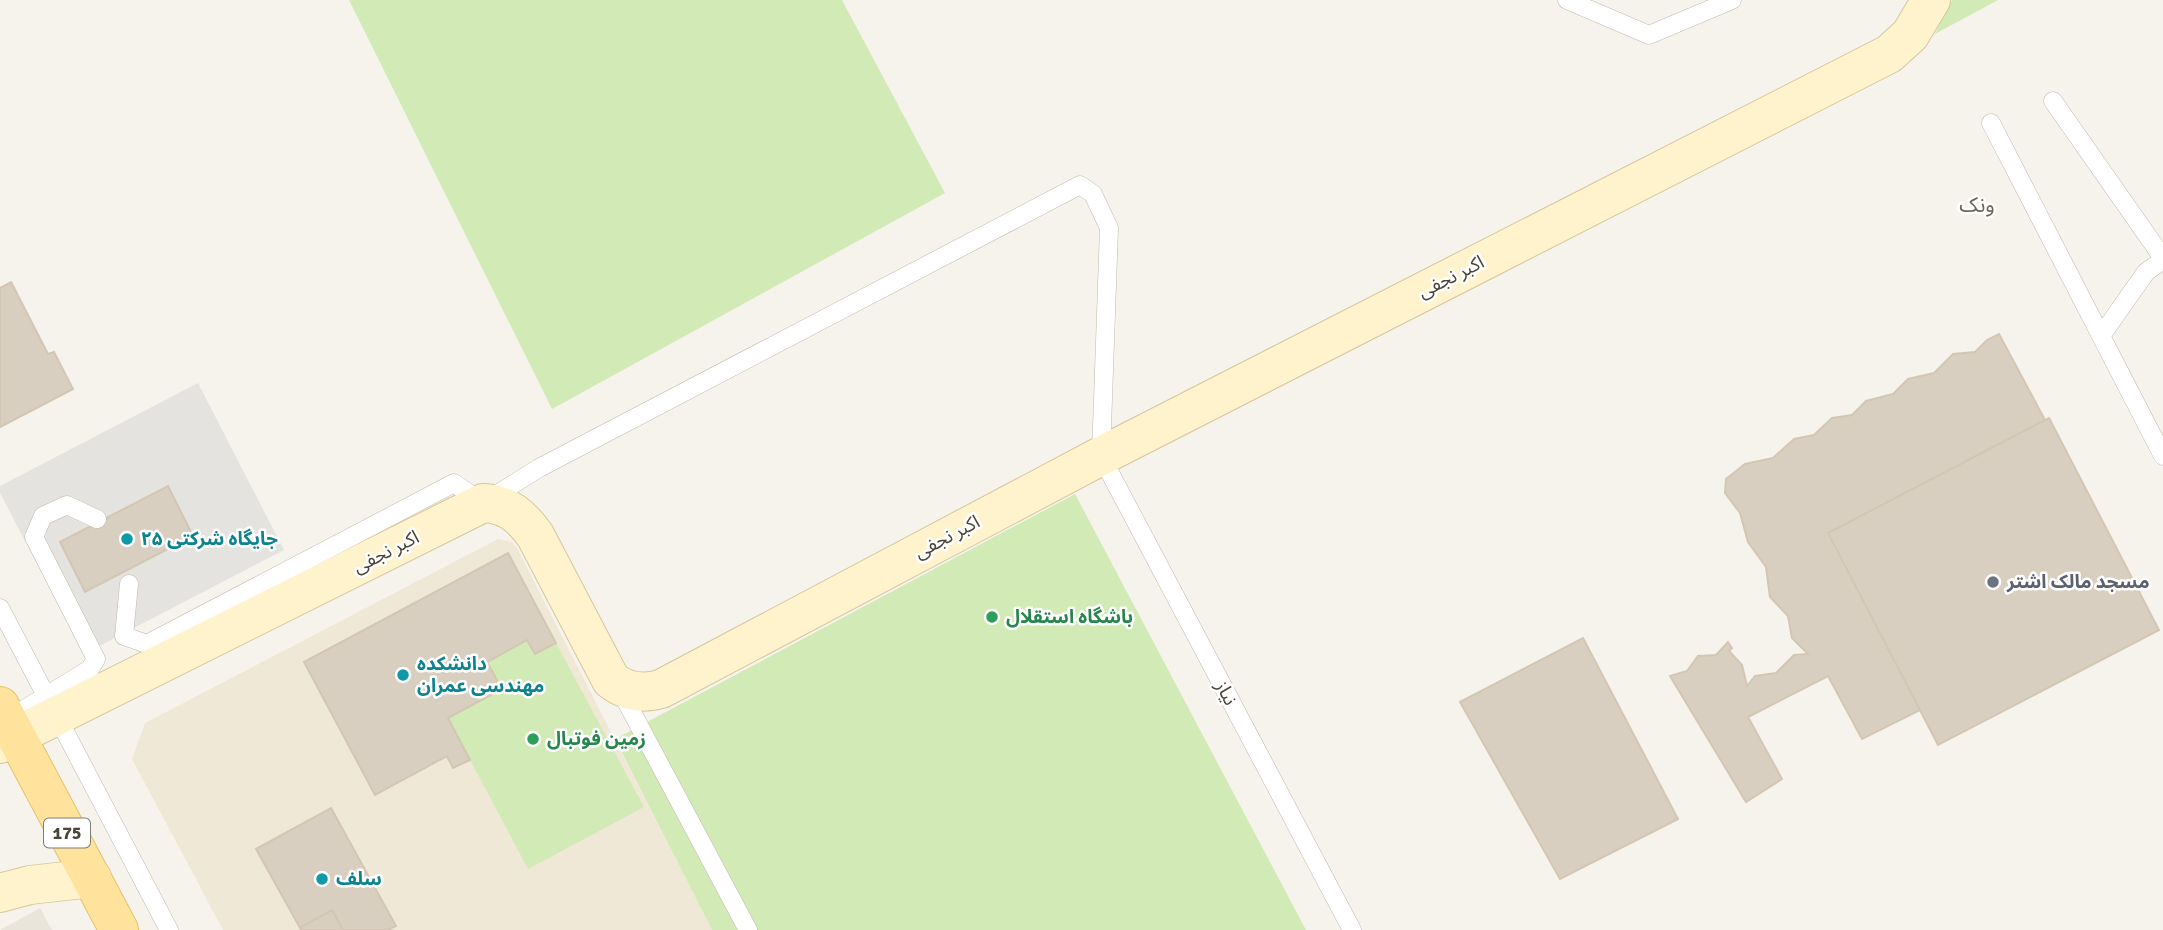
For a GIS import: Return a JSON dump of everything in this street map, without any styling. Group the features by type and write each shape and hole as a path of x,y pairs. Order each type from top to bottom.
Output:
{"main road":[{"name":"اکبر نجفی","path":"617,685 639,692 661,689 1101,456 1889,54 1910,35 1931,0"},
{"name":"اکبر نجفی","path":"4,726 484,503"},
{"path":"484,503 502,505 525,522 535,535 608,676 617,685"},
{"name":"175","path":"4,726 119,930"},
{"path":"0,893 30,885 92,878"}],"lane":[{"path":"1567,0 1649,35 1732,0"},
{"path":"2053,101 2163,259 2146,272 2101,336"},
{"path":"1991,123 2163,456"},
{"path":"129,584 124,636 147,644 454,483 484,503 539,468 1080,185 1093,194 1109,228 1101,456"},
{"name":"نیاز","path":"1101,456 1352,930"},
{"path":"52,706 96,659 34,537 43,516 67,505 97,519"},
{"path":"0,608 169,930"},
{"path":"617,685 748,930"}],"shaded area":[{"path":"198,383 284,550 84,654 0,493 0,486"},
{"path":"498,539 512,542 517,548 712,930 223,930 132,759 145,723"},
{"path":"40,908 52,930 0,930"}],"green space":[{"path":"349,0 842,0 945,193 552,409"},
{"path":"1952,0 1998,0 1935,34"},
{"name":"باشگاه استقلال","path":"1075,494 1306,930 712,930 615,739"},
{"name":"زمین فوتبال","path":"527,640 535,654 556,643 644,807 528,869 448,718 502,689 487,662"}],"building":[{"path":"11,282 48,354 54,352 73,389 0,427 0,288"},
{"path":"1999,334 2045,420 1828,533 1920,710 1862,739 1828,676 1748,717 1782,779 1746,802 1670,676 1687,671 1698,656 1716,655 1728,642 1732,648 1729,651 1742,665 1747,686 1755,676 1776,673 1794,655 1808,654 1792,638 1788,616 1770,597 1766,567 1748,542 1740,513 1725,493 1726,479 1745,464 1773,458 1794,439 1814,435 1832,418 1852,415 1866,401 1893,394 1908,379 1934,373 1953,354 1975,352 1987,340"},
{"name":"مسجد مالک اشتر","path":"2049,418 2159,630 1938,745 1828,533"},
{"name":"جایگاه شرکتی ۲۵","path":"168,486 193,536 85,592 60,542"},
{"name":"دانشکده مهندسی عمران","path":"508,553 556,643 535,654 527,640 487,662 502,689 448,718 470,760 453,768 447,756 375,795 304,662"},
{"path":"1583,638 1678,819 1560,879 1460,702"},
{"name":"سلف","path":"331,808 396,926 388,930 343,930 332,910 300,928 256,849"},
{"path":"332,910 343,930 301,930 300,928"}],"place":[{"name":"جایگاه شرکتی ۲۵","path":"127,539"},
{"name":"مسجد مالک اشتر","path":"1993,582"},
{"name":"باشگاه استقلال","path":"992,617"},
{"name":"دانشکده مهندسی عمران","path":"403,675"},
{"name":"زمین فوتبال","path":"533,739"},
{"name":"سلف","path":"322,879"}],"district":[{"name":"ونک","path":"1977,205"}]}
